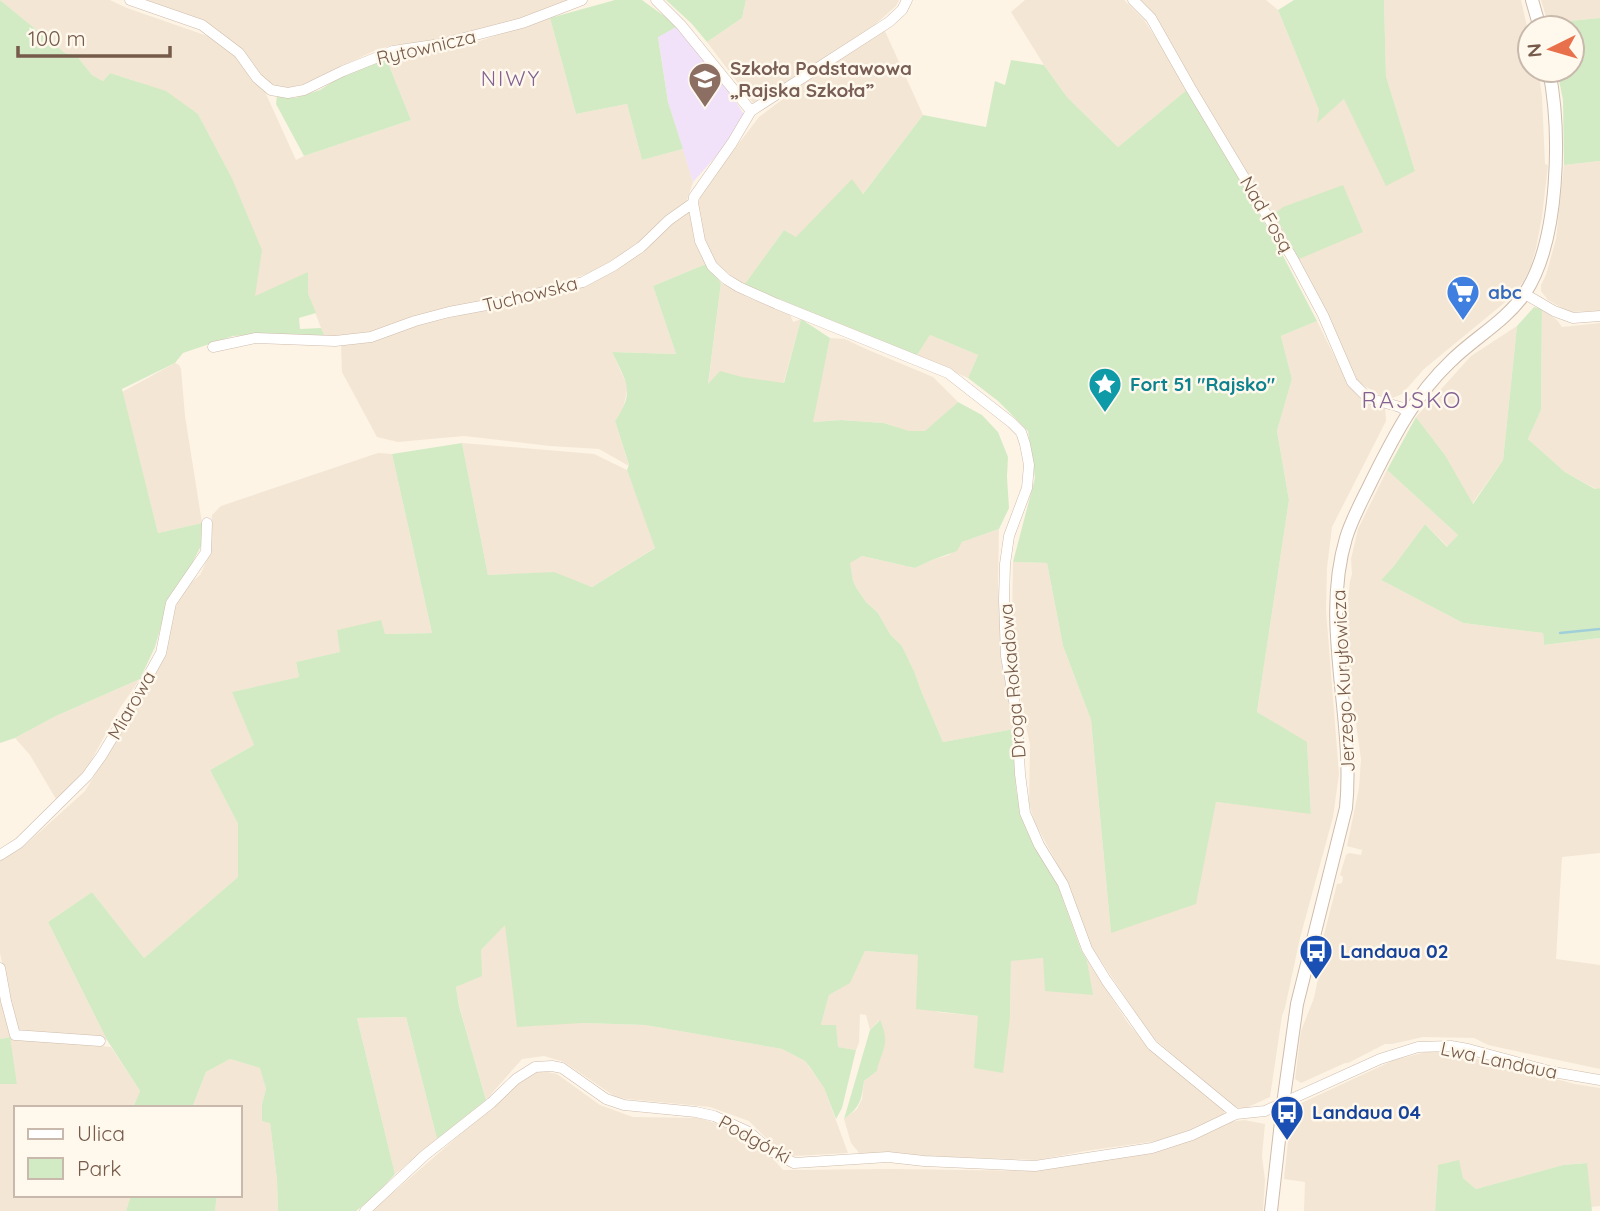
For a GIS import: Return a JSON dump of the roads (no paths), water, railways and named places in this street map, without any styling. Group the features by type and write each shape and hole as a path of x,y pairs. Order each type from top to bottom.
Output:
{"street":[{"name":"Rytownicza","path":"130,0 202,25 239,53 257,78 271,90 288,93 304,90 393,51 441,44 523,23 582,0"},
{"path":"656,0 681,25 751,111"},
{"name":"Tuchowska","path":"213,347 256,338 335,341 371,337 449,312 508,301 583,282 641,247 669,220 693,203 694,197 751,111 889,22 902,10 907,0"},
{"name":"Nad Fosą","path":"1133,0 1151,18 1293,259 1352,382 1368,398 1408,412"},
{"name":"Jerzego Kuryłowicza","path":"1271,1211 1297,1004 1341,831 1347,797 1348,749 1336,609 1340,562 1358,509 1408,412 1453,358 1510,311 1525,294 1535,276 1542,258 1552,209 1557,145 1551,84"},
{"name":"Droga Rokadowa","path":"693,203 700,241 712,266 726,279 777,304 948,373 1012,422 1021,432 1029,465 1027,488 1009,536 1004,600 1006,656 1017,717 1025,813 1039,845 1063,884 1087,949 1152,1045 1236,1114"},
{"path":"1525,294 1554,311 1573,318 1600,316"},
{"name":"Miarowa","path":"0,855 19,843 87,776 102,755 161,653 171,603 206,552 208,523"},
{"path":"0,968 15,1035 100,1041"},
{"name":"Lwa Landaua","path":"1283,1104 1380,1059 1418,1047 1451,1046 1468,1049 1553,1072 1600,1080"},
{"name":"Podgórki","path":"365,1211 425,1155 491,1103 516,1079 535,1067 562,1068 606,1099 624,1105 714,1116 749,1132 771,1151 794,1163 888,1157 1035,1166 1152,1147 1192,1135 1236,1114 1265,1111 1283,1104"}],"waterway":[{"path":"1560,633 1600,629"}],"place":[{"name":"Szkoła Podstawowa „Rajska Szkoła”","path":"705,109"},
{"name":"abc","path":"1463,322"},
{"name":"Fort 51 \"Rajsko\"","path":"1105,414"},
{"name":"Landaua 02","path":"1316,981"},
{"name":"Landaua 04","path":"1287,1142"}],"district":[{"name":"NIWY","path":"511,78"},
{"name":"RAJSKO","path":"1412,399"}]}
